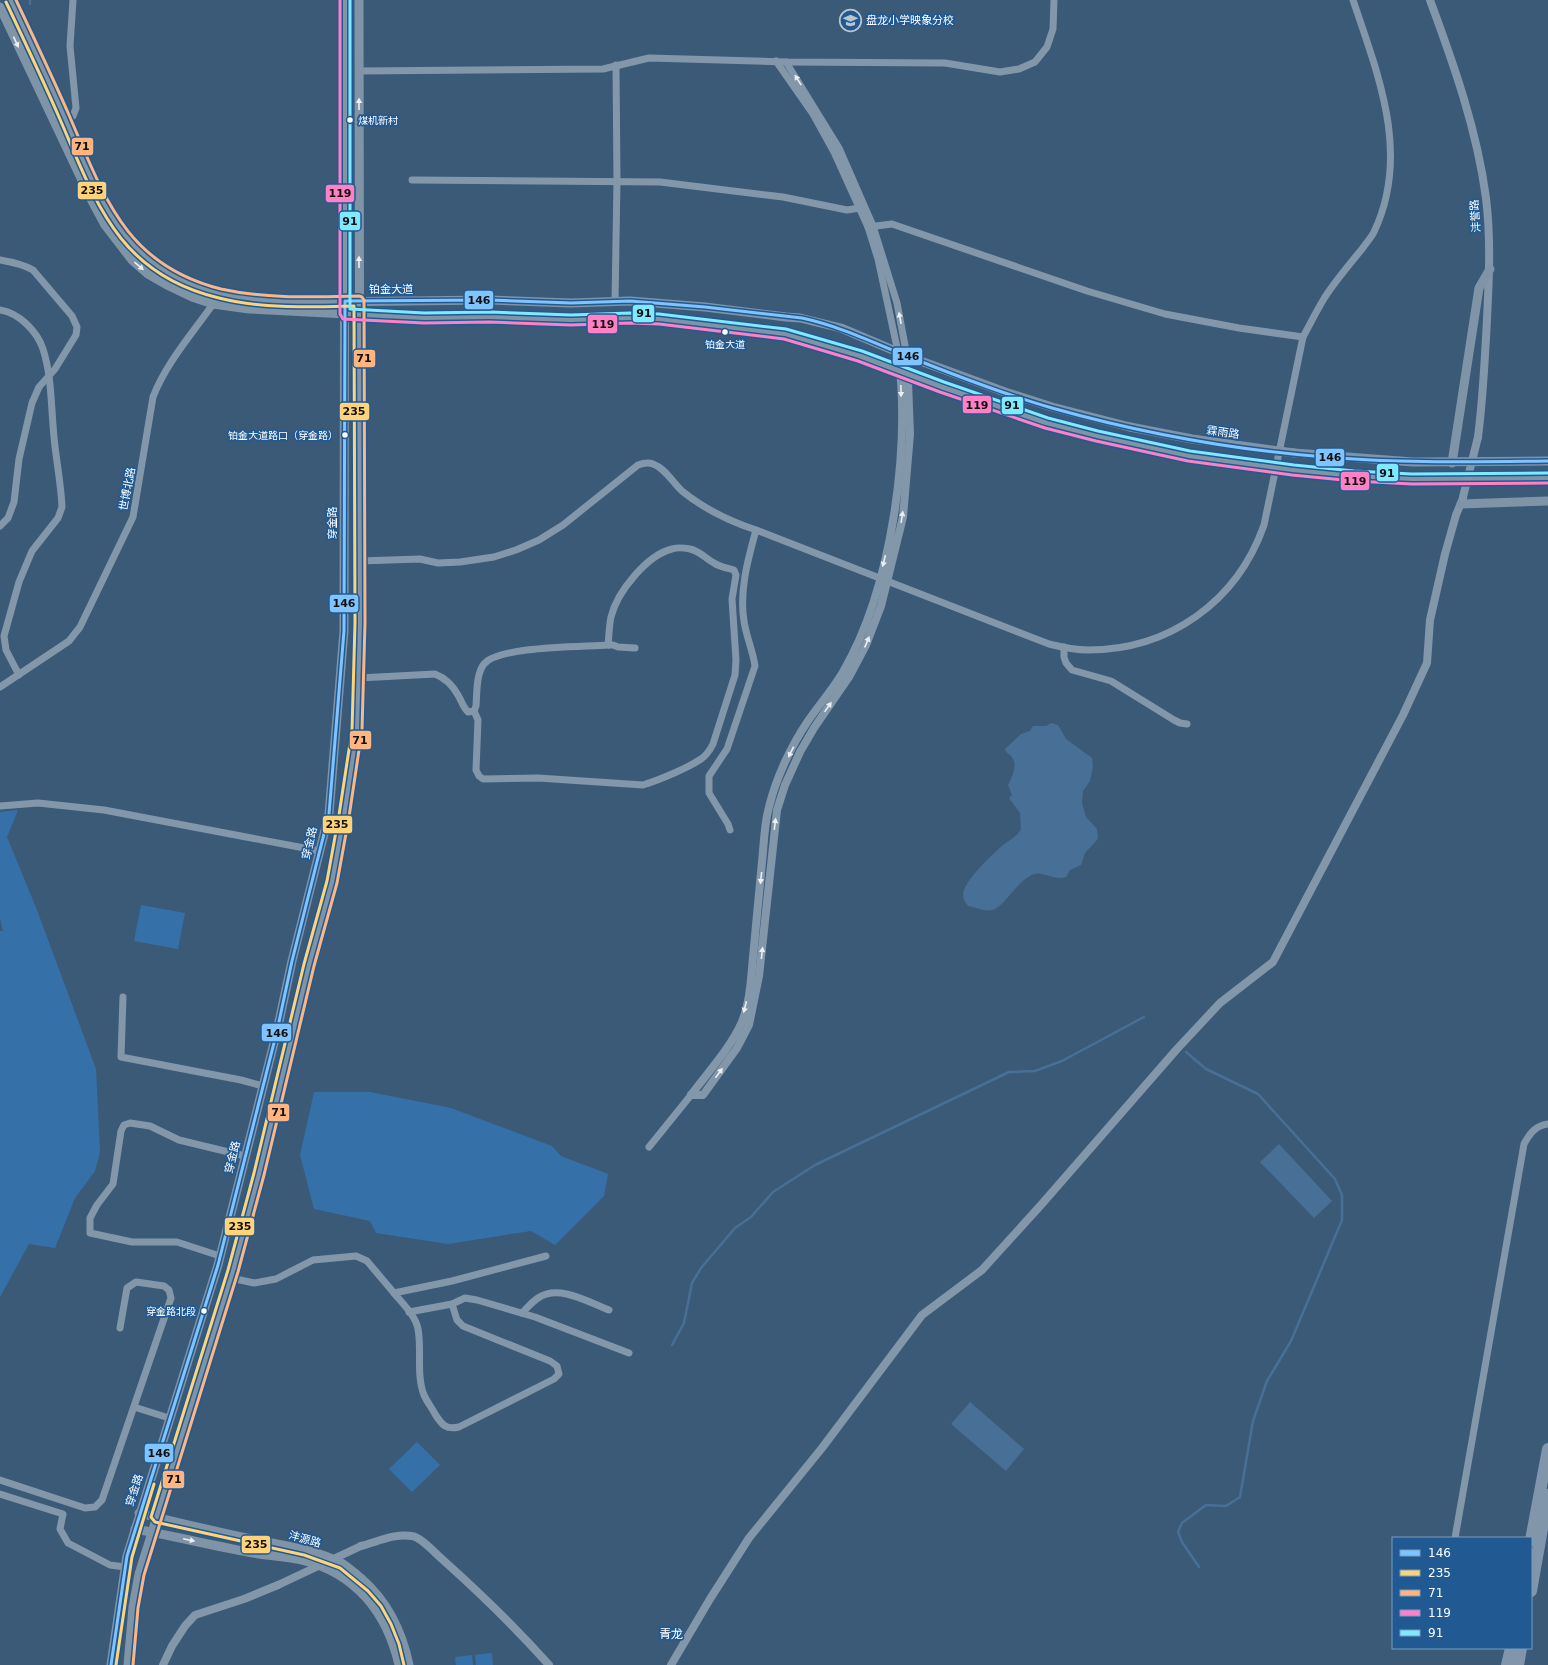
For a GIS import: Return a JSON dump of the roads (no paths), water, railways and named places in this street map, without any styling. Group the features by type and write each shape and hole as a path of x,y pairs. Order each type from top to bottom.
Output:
{"highway":[{"path":"1532,1537 1548,1449"},
{"path":"1532,1584 1548,1496"},
{"path":"1507,1665 1511,1649"},
{"path":"1518,1665 1521,1649"}],"main road":[{"name":"铂金大道","path":"10,0 101,199 113,219 137,250 175,277 196,286 231,296 251,299 323,302 490,300 571,303 661,302 800,318 841,328 907,356"},
{"name":"穿金路","path":"111,1665 124,1567 139,1513 220,1256 329,814 344,631 345,0"},
{"path":"128,1665 133,1607 138,1580 151,1532 231,1278 257,1181 309,965 332,882 357,730 360,561 359,0"},
{"path":"0,7 90,197 105,224 118,243 132,260 148,274 186,295 213,304 249,309 424,318 490,317 571,320 630,318 696,323 784,334 836,348 1047,423 1127,443 1189,456 1293,470 1412,479 1548,478"},
{"path":"1452,463 1479,288 1490,269"},
{"name":"霖雨路","path":"907,356 1052,407 1192,439 1294,454 1398,462 1452,463 1548,461"},
{"path":"1462,500 1548,501"},
{"name":"沣源路","path":"139,1513 305,1550 342,1564 371,1587 385,1603 396,1622 404,1643 409,1665"},
{"name":"沣源路","path":"135,1528 256,1554 302,1560 337,1573 364,1594 376,1610 386,1627 394,1646 399,1665"}],"street":[{"path":"67,122 73,116 76,108 70,46 73,0"},
{"path":"359,71 603,69 649,58 776,62 944,63 1000,72 1019,69 1035,62 1047,47 1053,29 1054,0"},
{"path":"360,561 420,559 438,563 460,562 494,557 516,550 539,540 563,525 638,465 645,462 654,464 682,490 706,508 732,522 1034,638 1064,647 1087,650 1119,648 1165,635 1185,624 1218,599 1234,582 1258,544 1264,525 1303,337 1325,297 1374,233 1385,203 1391,173 1391,144 1388,115 1373,59 1353,0"},
{"name":"沣誉路","path":"671,1665 710,1599 749,1538 822,1448 922,1316 982,1270 1041,1205 1179,1046 1220,1002 1273,962 1403,716 1427,663 1430,620 1456,515 1462,500 1478,437 1484,385 1490,269 1486,199 1476,142 1465,100 1430,0"},
{"path":"776,62 813,114 834,152 860,208 871,226 898,352 905,373"},
{"path":"649,1147 730,1043 742,1022 751,975 769,808 777,782 793,748 807,723 842,673 858,642 884,580 896,501 907,356 897,303 871,226 839,148 786,62"},
{"path":"615,302 617,181 616,65"},
{"path":"412,180 660,182 783,196 847,210 860,208"},
{"path":"871,226 892,224 1087,291 1165,314 1239,328 1303,337"},
{"path":"0,260 13,262 33,270 72,316 77,327 76,335 55,369 39,387 32,403 19,459 14,502 8,518 0,526"},
{"name":"世博北路","path":"0,687 69,641 80,627 133,516 155,392 168,366 213,304"},
{"path":"0,310 15,314 25,322 38,338 43,349 48,376 62,507 58,518 32,551 19,582 4,636 6,650 19,675"},
{"path":"730,830 728,824 709,794 708,776 727,749 755,666 744,622 742,598 756,530"},
{"path":"608,645 611,617 618,600 642,568 653,559 670,549 692,549 700,552 715,564 734,570 736,575 732,599 736,660 735,675 713,744 701,759 643,785 538,778 483,779 479,776 476,770 478,720 474,711 476,706 479,674 483,665 488,660 497,656 520,651 608,645 613,644 618,647 635,648"},
{"path":"1064,647 1066,664 1072,670 1111,681 1180,724 1187,724"},
{"path":"359,678 434,674 442,677 450,684 458,694 464,708 468,712 474,711"},
{"path":"0,806 38,803 104,810 320,851"},
{"path":"123,997 122,1057 241,1080 262,1086"},
{"path":"220,1256 176,1242 132,1242 90,1233 90,1218 97,1205 113,1184 121,1131 124,1125 130,1122 150,1126 179,1140 245,1156"},
{"path":"1455,1537 1524,1144 1531,1131 1541,1125 1548,1124"},
{"path":"231,1278 254,1282 276,1279 313,1260 356,1256 367,1261 409,1312 418,1328 424,1395 438,1419 444,1426 450,1429 459,1427 554,1379 559,1374 557,1366 550,1361 463,1326 457,1320 452,1304"},
{"path":"394,1293 452,1281 546,1256"},
{"path":"0,1480 80,1506 95,1507 102,1500 170,1298 169,1290 164,1286 136,1282 127,1288 120,1328"},
{"path":"522,1313 537,1298 548,1293 560,1292 609,1310"},
{"path":"409,1312 452,1304 465,1298 476,1300 522,1313 629,1353"},
{"path":"134,1407 170,1418"},
{"path":"0,1494 63,1514 60,1530 68,1543 110,1565 124,1567"},
{"path":"163,1665 184,1626 195,1615 244,1599 278,1585 361,1546 396,1536 413,1536 427,1546 530,1643 550,1665"}],"waterway":[{"path":"672,1345 684,1323 692,1283 701,1268 735,1228 751,1217 773,1192 815,1165 1009,1072 1035,1071 1062,1061 1144,1017"},
{"path":"1186,1052 1206,1069 1258,1094 1335,1179 1342,1195 1342,1220 1291,1341 1267,1381 1253,1421 1240,1497 1226,1506 1206,1505 1182,1523 1178,1532 1182,1542 1199,1567"}],"place":[{"name":"盘龙小学映象分校","path":"850,20"},
{"name":"煤机新村","path":"350,120"},
{"name":"铂金大道","path":"725,332"},
{"name":"铂金大道路口（穿金路）","path":"345,435"},
{"name":"穿金路北段","path":"204,1311"}],"district":[{"name":"青龙","path":"671,1634"}]}
